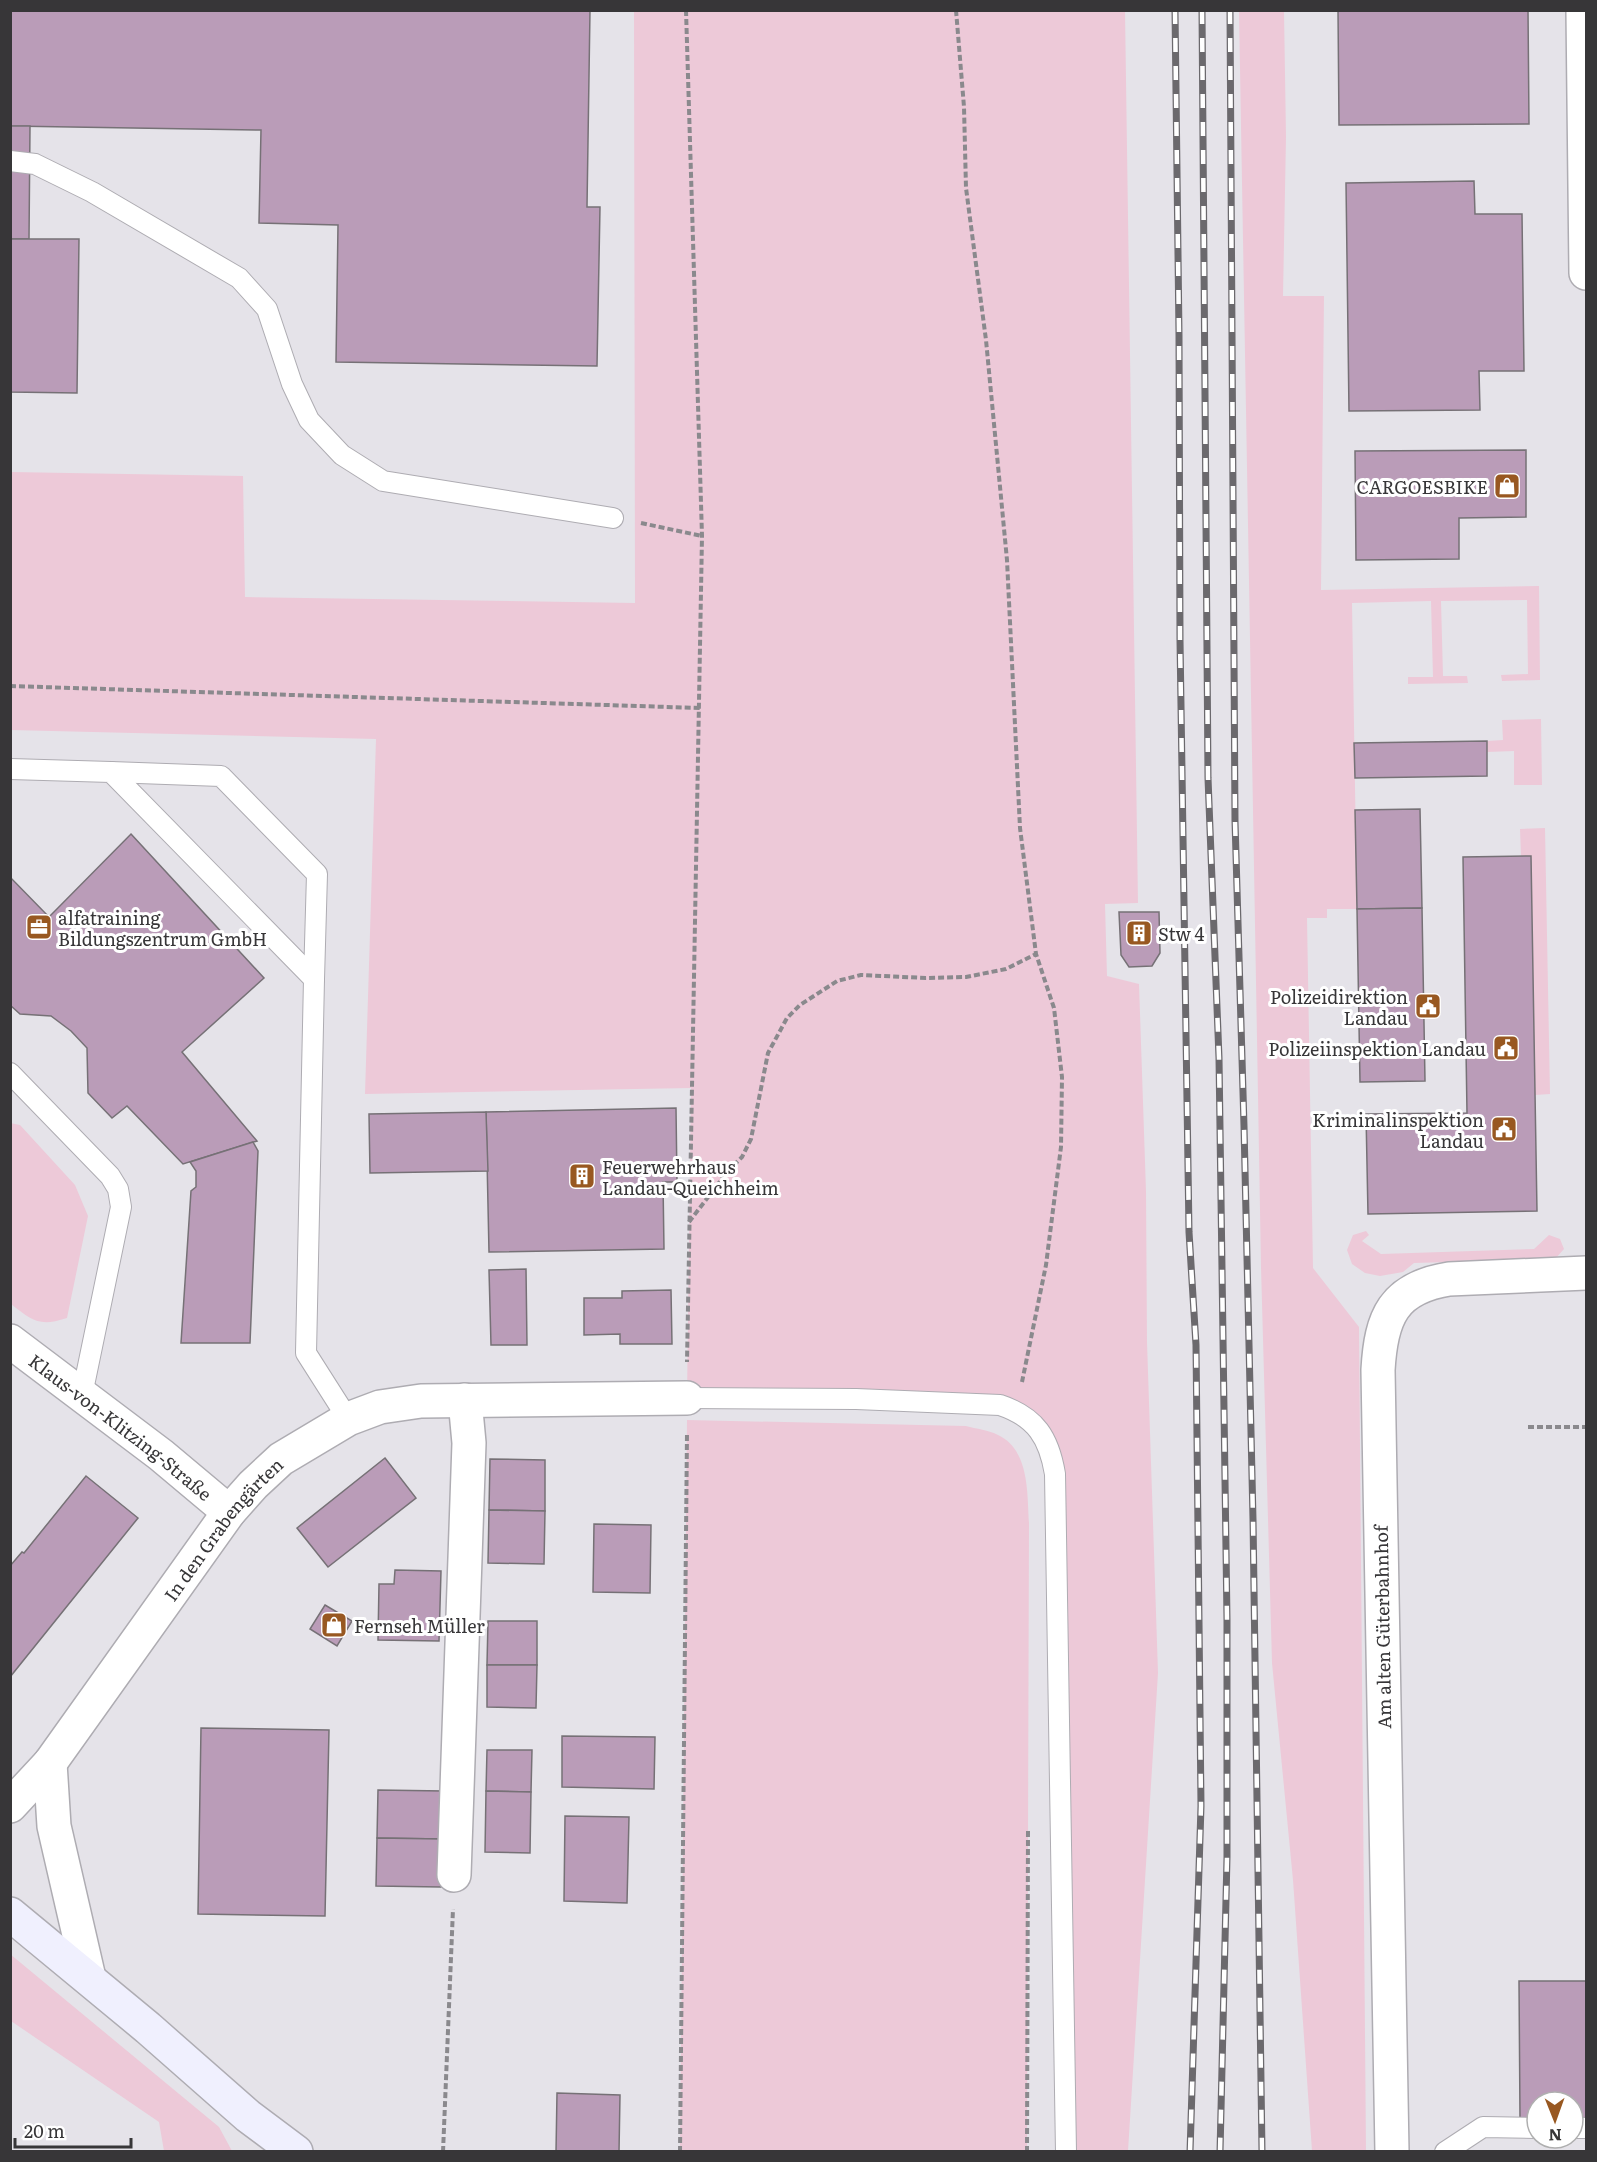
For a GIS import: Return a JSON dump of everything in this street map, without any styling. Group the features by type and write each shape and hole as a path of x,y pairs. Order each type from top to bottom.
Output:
{"main road":[{"path":"10,1914 89,1978 282,2146"}],"street":[{"path":"1583,10 1587,273"},
{"name":"Am alten Güterbahnhof","path":"1392,2151 1378,1400 1380,1341 1384,1325 1404,1296 1432,1282 1449,1279 1587,1274"},
{"name":"Klaus-von-Klitzing-Straße","path":"10,1341 161,1455 229,1512"},
{"name":"In den Grabengärten","path":"10,1806 50,1763 229,1512 281,1459 348,1419 380,1407 421,1401 687,1398"},
{"path":"454,1875 469,1443 465,1400"},
{"path":"50,1763 54,1826 89,1978"}],"lane":[{"path":"10,161 35,164 92,192 238,278 267,309 292,384 309,420 342,455 383,481 613,518"},
{"path":"10,769 221,776 317,874 306,1353 348,1419"},
{"path":"111,772 314,979"},
{"path":"10,1073 110,1176 120,1196 121,1206 82,1395"},
{"path":"687,1398 927,1401 1000,1405 1026,1417 1048,1443 1055,1474 1066,2151"},
{"path":"1445,2151 1483,2127 1525,2128"}],"path":[{"path":"680,2151 687,1398 702,536 686,10"},
{"path":"956,10 964,107 966,188 986,340 1007,560 1020,828 1036,954 1054,1008 1062,1077 1061,1147 1046,1265 1016,1411"},
{"path":"613,518 702,536"},
{"path":"10,686 700,708"},
{"path":"690,1222 747,1148 751,1139 768,1053 787,1018 800,1005 837,981 861,975 926,978 966,976 1006,969 1036,954"},
{"path":"1528,1427 1587,1426"},
{"path":"1027,2151 1028,1820"},
{"path":"443,2151 454,1875"}],"shaded area":[{"path":"634,11 1125,11 1138,903 1105,904 1107,976 1139,984 1146,1191 1147,1342 1158,1673 1128,2151 1066,2151 1055,1474 1016,1411 687,1398 691,1088 365,1094 376,739 11,730 11,472 243,476 245,597 635,603"},
{"path":"1239,11 1284,11 1286,137 1283,296 1324,296 1321,590 1539,586 1540,680 1502,681 1501,675 1528,674 1527,600 1441,601 1443,676 1467,676 1468,683 1408,684 1408,677 1433,677 1431,601 1352,603 1357,909 1327,909 1327,918 1307,918 1313,1268 1359,1327 1366,2151 1312,2151 1293,1880 1272,1663 1261,1267"},
{"path":"1541,719 1542,785 1514,785 1514,751 1487,752 1487,741 1503,740 1502,720"},
{"path":"1545,828 1550,1094 1535,1095 1531,856 1521,856 1520,829"},
{"path":"10,1123 20,1125 75,1185 88,1216 67,1318 57,1321 37,1321 11,1304"},
{"path":"1366,1231 1369,1235 1362,1241 1381,1254 1534,1249 1549,1235 1560,1239 1564,1249 1555,1259 1414,1263 1403,1272 1380,1276 1365,1273 1352,1264 1347,1250 1353,1235"},
{"path":"687,1420 966,1426 998,1435 1016,1451 1025,1474 1029,1523 1027,2151 680,2151"},
{"path":"10,1954 219,2127 232,2151 164,2151 159,2122 11,2021"}],"building":[{"path":"10,10 590,10 587,207 600,207 597,366 336,362 338,225 259,223 261,130 10,126"},
{"path":"1338,10 1528,10 1529,124 1339,125"},
{"path":"10,126 30,126 29,239 10,239"},
{"path":"1474,181 1475,214 1522,214 1524,371 1479,371 1480,410 1349,411 1346,183"},
{"path":"10,239 79,239 77,393 10,392"},
{"path":"1526,450 1526,517 1459,518 1459,559 1356,560 1355,451"},
{"path":"1487,741 1487,776 1355,778 1354,743"},
{"path":"1420,809 1422,908 1357,909 1355,810"},
{"path":"131,834 264,978 182,1052 257,1141 183,1164 127,1106 112,1118 88,1093 87,1048 71,1031 51,1016 20,1014 10,1005 10,877 49,917"},
{"path":"1531,856 1537,1211 1368,1214 1366,1114 1467,1113 1463,857"},
{"path":"1422,908 1425,1081 1360,1082 1357,909"},
{"name":"Stw 4","path":"1119,912 1159,912 1160,953 1152,966 1129,967 1121,955"},
{"name":"Feuerwehrhaus Landau-Queichheim","path":"676,1108 677,1182 663,1182 664,1249 489,1252 486,1112"},
{"path":"486,1112 488,1171 370,1173 369,1114"},
{"path":"253,1142 258,1151 250,1343 181,1343 191,1191 196,1187 196,1171 190,1162"},
{"path":"526,1269 527,1345 491,1345 489,1270"},
{"path":"671,1290 672,1344 620,1344 620,1334 584,1335 584,1298 622,1298 622,1291"},
{"path":"385,1458 416,1498 328,1567 297,1528"},
{"path":"490,1459 545,1460 545,1511 489,1510"},
{"path":"86,1476 138,1518 10,1677 10,1566 22,1552 24,1553"},
{"path":"489,1510 545,1511 544,1564 488,1563"},
{"path":"594,1524 651,1525 650,1593 593,1592"},
{"path":"395,1570 441,1571 439,1641 378,1640 379,1584 394,1584"},
{"path":"325,1605 352,1621 337,1646 310,1629"},
{"path":"488,1621 537,1621 537,1665 487,1665"},
{"path":"487,1665 537,1665 536,1708 487,1707"},
{"path":"201,1728 329,1730 325,1916 198,1914"},
{"path":"562,1736 655,1737 654,1789 562,1787"},
{"path":"487,1750 532,1750 531,1792 486,1791"},
{"path":"378,1790 443,1791 442,1839 377,1838"},
{"path":"486,1791 531,1792 530,1853 485,1852"},
{"path":"565,1816 629,1817 627,1903 564,1901"},
{"path":"377,1838 442,1839 441,1887 376,1886"},
{"path":"1519,1981 1586,1981 1586,2118 1585,2090 1525,2090 1525,2118 1520,2118"},
{"path":"557,2093 620,2095 619,2152 556,2152"}],"railway":[{"path":"1175,10 1180,640 1189,1232 1196,1345 1201,1806 1190,2152"},
{"path":"1202,10 1208,778 1219,1058 1227,1620 1227,1857 1220,2152"},
{"path":"1230,10 1235,821 1253,1519 1262,2152"}],"place":[{"name":"CARGOESBIKE","path":"1507,486"},
{"name":"alfatraining Bildungszentrum GmbH","path":"39,927"},
{"name":"Stw 4","path":"1139,933"},
{"name":"Polizeidirektion Landau","path":"1428,1006"},
{"name":"Polizeiinspektion Landau","path":"1506,1048"},
{"name":"Kriminalinspektion Landau","path":"1504,1129"},
{"name":"Feuerwehrhaus Landau-Queichheim","path":"582,1176"},
{"name":"Fernseh Müller","path":"334,1625"}]}
